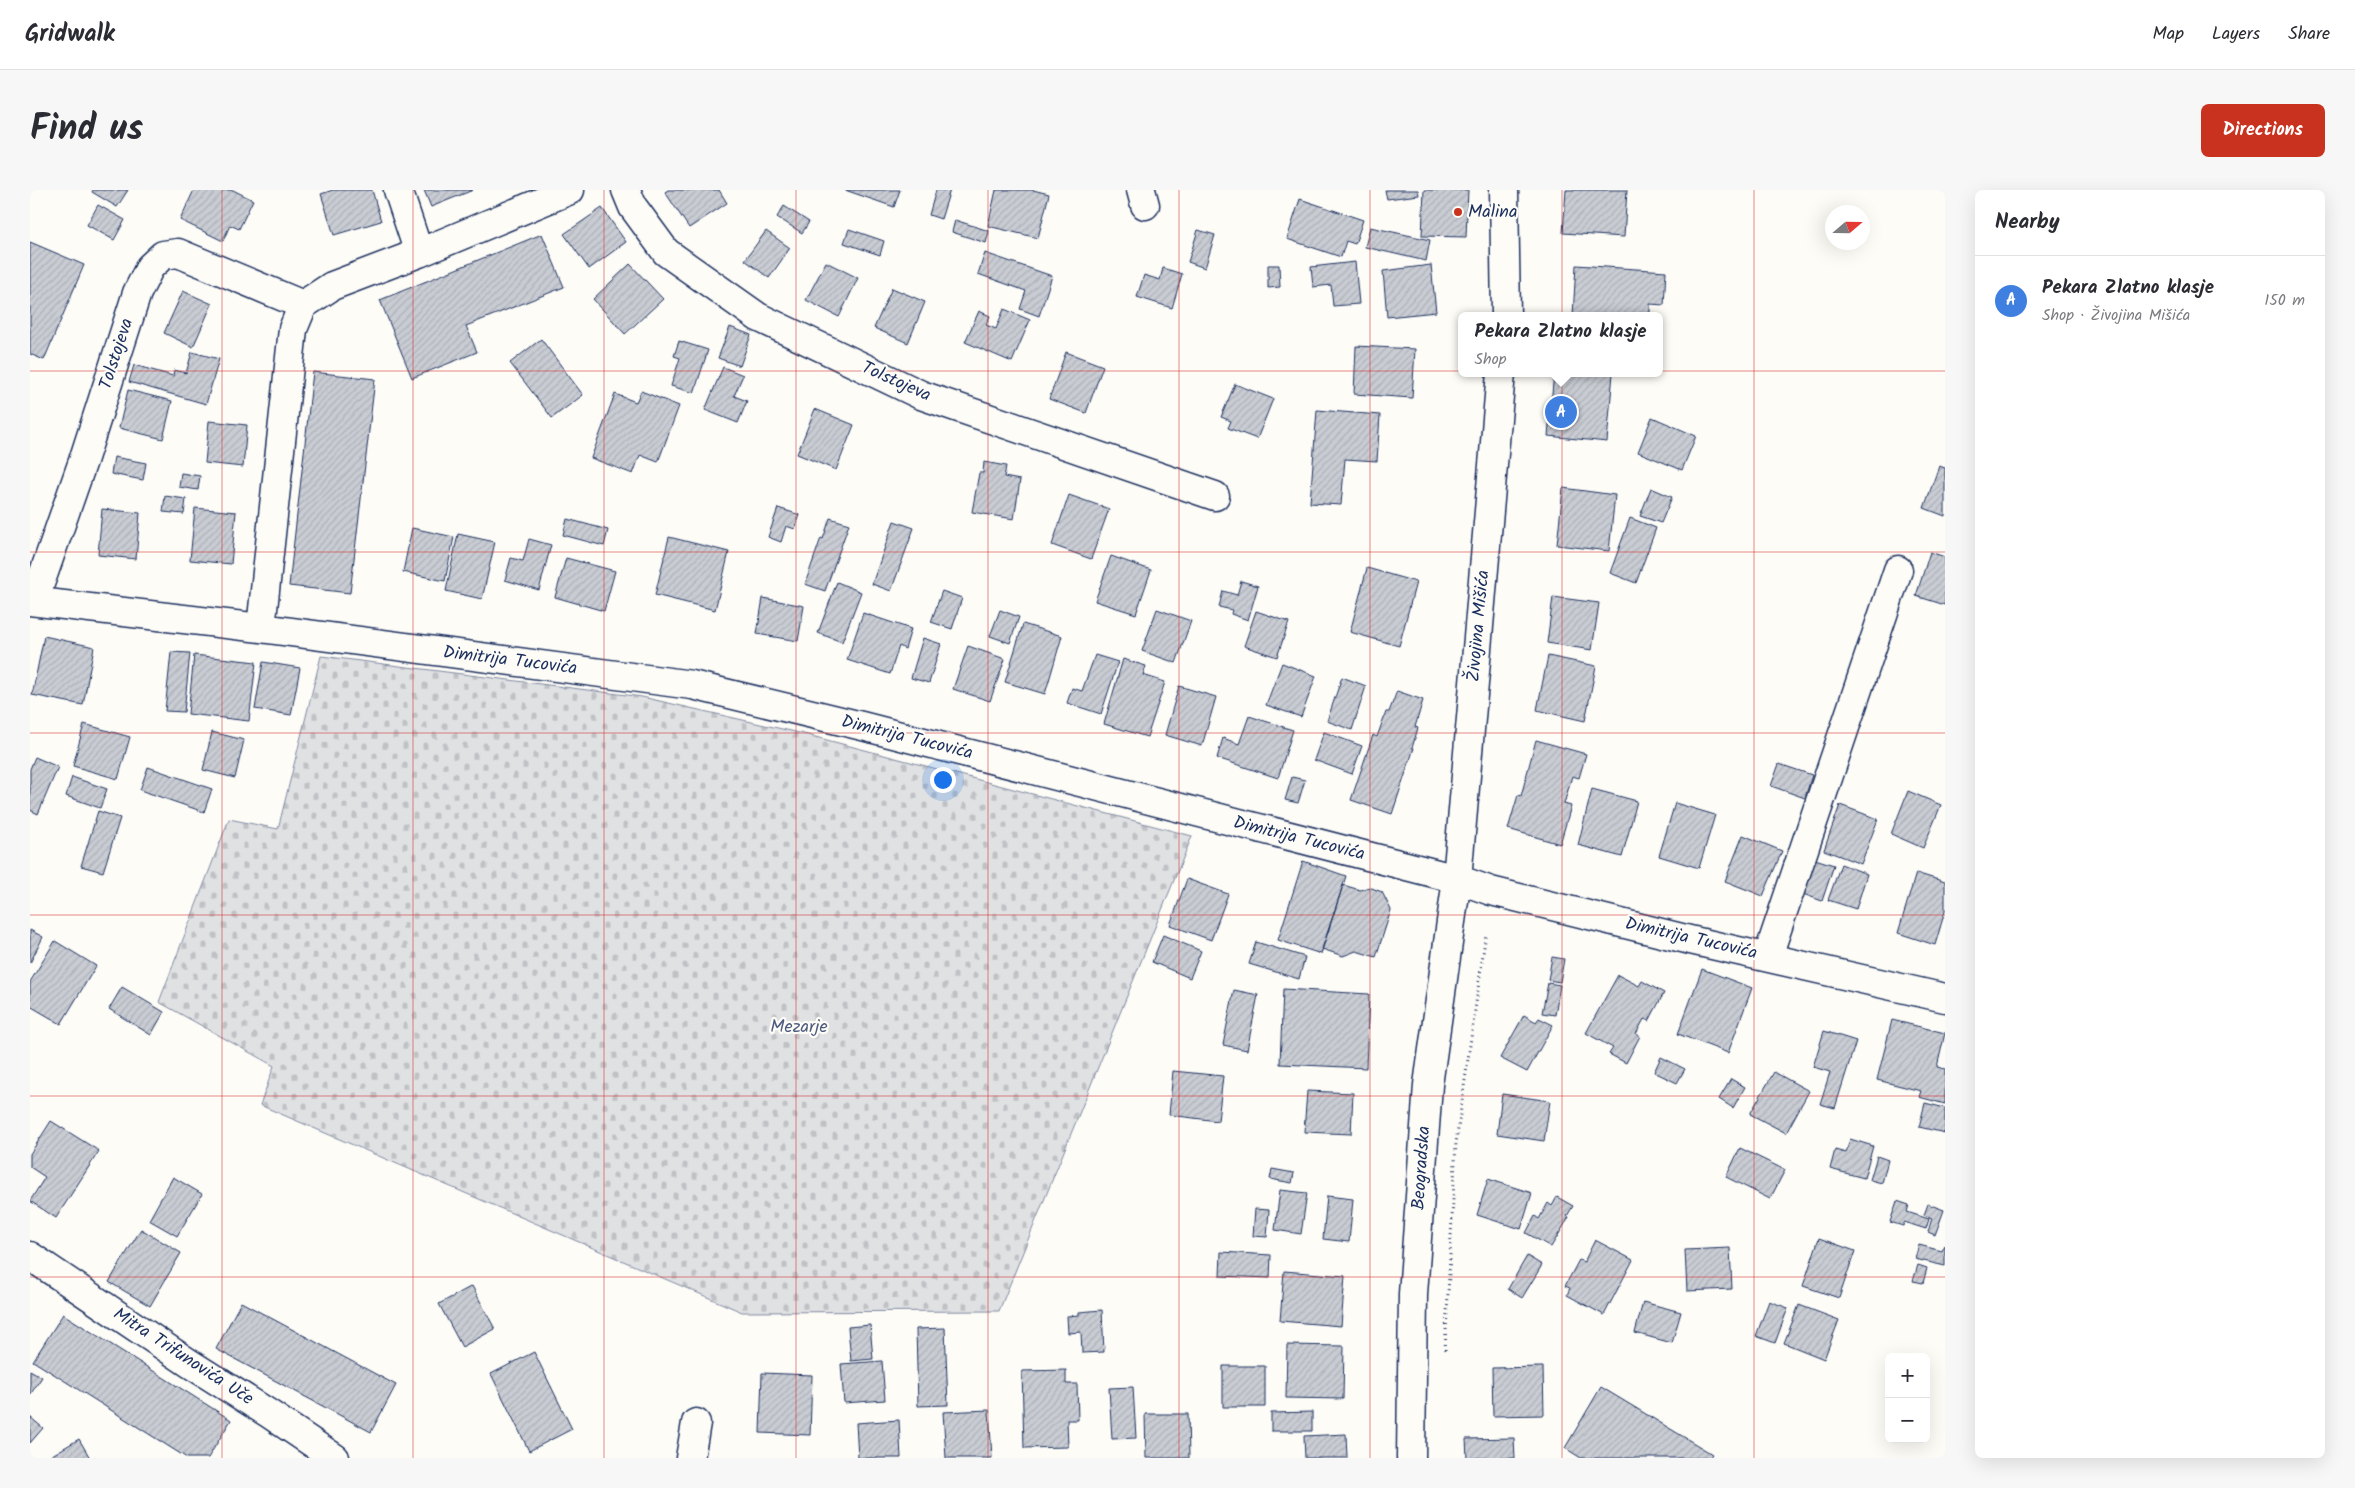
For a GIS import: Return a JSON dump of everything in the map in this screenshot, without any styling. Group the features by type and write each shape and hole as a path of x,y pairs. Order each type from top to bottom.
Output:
{"street":[{"path":"398,190 419,253"},
{"path":"261,628 292,329 303,305 332,286 419,253 570,190"},
{"name":"Tolstojeva","path":"626,190 633,207 666,252 758,317 921,395 1216,496"},
{"path":"1504,190 1506,312"},
{"name":"Tolstojeva","path":"32,601 84,461 136,293 150,267 163,255 178,253 303,305"},
{"name":"Živojina Mišića","path":"1458,880 1501,377"},
{"name":"Dimitrija Tucovića","path":"1768,956 1898,570"},
{"name":"Dimitrija Tucovića","path":"32,601 261,628 692,685 862,726 1458,880 1491,891 1690,940 1768,956 1945,998"},
{"name":"Beogradska","path":"1411,1458 1413,1294 1428,1085 1458,880"},
{"name":"Mitra Trifunovića Uče","path":"30,1256 335,1458"},
{"path":"690,1458 696,1422"}],"path":[{"path":"1444,1354 1456,1143 1486,934"}],"green space":[{"name":"Mezarje","path":"321,656 642,697 804,734 1192,836 999,1311 742,1312 260,1105 274,1066 159,1002 229,819 278,829"}],"building":[{"path":"93,190 128,190 117,207 92,192"},
{"path":"194,190 233,190 253,200 239,229 230,225 223,241 180,220"},
{"path":"333,190 372,190 381,221 334,235 321,194"},
{"path":"424,190 473,190 431,207"},
{"path":"668,190 719,190 727,203 689,228 665,192"},
{"path":"845,190 900,190 894,207"},
{"path":"936,190 950,190 941,219 929,215"},
{"path":"996,190 1033,190 1049,194 1038,238 988,226"},
{"path":"1385,190 1418,190 1419,195 1387,199"},
{"path":"1424,190 1468,190 1466,237 1422,236"},
{"path":"1566,190 1627,190 1624,237 1563,233"},
{"path":"1300,199 1363,220 1355,244 1346,241 1341,257 1287,239"},
{"path":"98,205 125,220 114,240 87,225"},
{"path":"784,206 809,222 802,233 777,217"},
{"path":"602,208 626,242 589,269 564,234"},
{"path":"955,220 989,231 986,243 952,232"},
{"path":"1370,227 1430,240 1426,261 1365,247"},
{"path":"849,229 884,241 880,255 844,243"},
{"path":"1198,230 1215,235 1205,268 1188,262"},
{"path":"766,231 790,248 769,278 745,260"},
{"path":"542,234 564,287 466,326 477,352 412,378 380,300"},
{"path":"30,242 84,265 44,360 30,354"},
{"path":"985,253 1052,276 1039,316 1020,309 1026,291 978,274"},
{"path":"826,262 858,278 839,317 806,300"},
{"path":"1355,262 1359,304 1333,306 1331,285 1313,287 1311,267"},
{"path":"630,264 663,299 625,334 593,299"},
{"path":"1268,265 1279,265 1280,287 1268,288"},
{"path":"1431,265 1436,312 1387,317 1383,271"},
{"path":"1576,265 1666,271 1664,305 1650,304 1650,312 1573,312"},
{"path":"1163,268 1182,274 1172,308 1137,297 1144,275 1160,280"},
{"path":"892,288 925,302 908,343 874,328"},
{"path":"183,291 212,304 193,347 164,333"},
{"path":"1004,309 1030,320 1012,362 965,342 979,311 990,316 986,325 996,329"},
{"path":"730,327 751,335 740,366 718,358"},
{"path":"541,339 583,395 552,418 510,363"},
{"path":"679,341 708,350 694,393 671,386 680,358 674,356"},
{"path":"1356,346 1415,349 1412,398 1354,394"},
{"path":"192,352 219,359 206,404 129,382 134,365 173,376 174,370 186,373"},
{"path":"1066,352 1103,366 1086,413 1049,399"},
{"path":"723,367 743,375 734,396 747,401 738,423 705,410"},
{"path":"313,372 375,379 350,593 289,586"},
{"path":"1554,377 1613,377 1607,442 1548,436"},
{"path":"1235,384 1273,399 1257,439 1228,428 1231,421 1221,417"},
{"path":"128,390 172,401 163,439 119,428"},
{"path":"641,391 679,406 658,462 640,455 633,474 591,458 615,394 636,402"},
{"path":"815,409 854,425 836,470 797,454"},
{"path":"1317,410 1380,415 1377,461 1345,459 1341,505 1310,503"},
{"path":"1652,417 1696,436 1682,470 1638,452"},
{"path":"209,421 247,425 243,467 205,463"},
{"path":"114,457 146,463 143,480 111,474"},
{"path":"984,462 1006,466 1004,477 1020,480 1014,519 972,512 979,473 983,473"},
{"path":"1939,466 1945,468 1945,516 1924,508"},
{"path":"181,473 200,476 198,490 179,487"},
{"path":"1563,488 1615,495 1609,551 1557,545"},
{"path":"1651,488 1672,497 1661,523 1640,516"},
{"path":"1069,495 1109,509 1091,559 1052,545"},
{"path":"165,496 186,499 184,514 163,512"},
{"path":"195,508 236,512 231,564 190,560"},
{"path":"778,508 800,515 795,529 786,526 781,542 768,537"},
{"path":"102,509 140,513 136,559 98,555"},
{"path":"830,518 849,524 825,591 805,584"},
{"path":"1630,518 1656,528 1636,583 1610,573"},
{"path":"567,519 608,530 604,546 563,535"},
{"path":"894,521 914,528 891,591 872,584"},
{"path":"412,528 454,537 445,581 403,572"},
{"path":"458,534 495,542 482,599 446,591"},
{"path":"669,537 729,552 715,610 655,595"},
{"path":"529,539 551,545 539,590 505,580 511,558 523,561"},
{"path":"1930,552 1945,557 1945,605 1916,596"},
{"path":"1111,556 1151,570 1136,614 1095,601"},
{"path":"566,558 615,571 604,611 555,597"},
{"path":"1367,568 1416,582 1399,646 1350,632"},
{"path":"1241,581 1258,586 1248,620 1231,614 1232,610 1219,607 1223,591 1237,595"},
{"path":"837,582 861,592 842,642 818,633"},
{"path":"942,591 962,598 952,629 931,622"},
{"path":"1553,597 1599,603 1592,650 1547,643"},
{"path":"763,598 804,606 798,641 757,634"},
{"path":"1157,609 1191,621 1176,663 1142,651"},
{"path":"1000,610 1019,617 1010,643 990,636"},
{"path":"1256,611 1289,622 1277,657 1244,646"},
{"path":"863,613 911,629 905,649 899,646 890,674 847,660"},
{"path":"1023,624 1062,636 1045,694 1005,682"},
{"path":"44,636 94,647 83,705 32,695"},
{"path":"923,638 941,644 929,683 911,678"},
{"path":"968,646 1005,659 990,701 953,689"},
{"path":"171,652 190,653 184,712 165,711"},
{"path":"194,655 256,662 249,721 188,714"},
{"path":"1095,655 1118,662 1101,714 1067,703 1072,688 1082,691"},
{"path":"1548,656 1596,666 1585,721 1537,710"},
{"path":"1123,659 1146,666 1143,675 1165,682 1147,737 1104,724"},
{"path":"263,662 300,668 291,715 255,709"},
{"path":"1282,663 1316,676 1301,717 1266,705"},
{"path":"1342,677 1366,686 1352,730 1327,721"},
{"path":"1179,686 1216,697 1202,746 1165,735"},
{"path":"1397,691 1423,700 1415,727 1418,728 1412,748 1414,748 1392,814 1351,800 1373,735 1377,737 1386,712 1389,712"},
{"path":"1249,716 1293,730 1278,778 1217,758 1223,738 1239,744"},
{"path":"84,724 130,737 118,779 73,766"},
{"path":"212,732 244,740 235,778 203,770"},
{"path":"1324,732 1362,746 1352,774 1314,760"},
{"path":"1536,740 1586,754 1579,778 1572,776 1564,804 1571,806 1560,844 1508,829 1518,795 1521,796"},
{"path":"35,757 58,767 38,814 30,810 30,769"},
{"path":"1779,764 1812,775 1805,798 1771,786"},
{"path":"148,767 212,789 204,812 140,790"},
{"path":"72,777 107,789 100,808 66,796"},
{"path":"1292,777 1305,780 1298,803 1285,800"},
{"path":"1592,789 1637,801 1622,857 1578,845"},
{"path":"1908,791 1941,805 1923,848 1891,834"},
{"path":"1675,803 1715,815 1699,868 1659,856"},
{"path":"1840,805 1878,819 1861,864 1824,850"},
{"path":"98,811 120,818 103,872 81,866"},
{"path":"1743,835 1782,851 1763,896 1725,881"},
{"path":"1815,859 1834,865 1822,901 1803,894"},
{"path":"1303,861 1346,876 1321,954 1278,940"},
{"path":"1841,864 1867,874 1856,909 1828,900"},
{"path":"1916,873 1945,882 1945,911 1935,945 1898,933"},
{"path":"1187,879 1228,894 1211,940 1170,925"},
{"path":"1343,885 1360,890 1369,887 1382,892 1391,910 1376,957 1356,951 1343,956 1322,949"},
{"path":"30,930 43,937 30,963"},
{"path":"1163,935 1201,951 1190,978 1152,962"},
{"path":"55,941 96,966 61,1024 30,1006 30,982"},
{"path":"1256,942 1305,957 1299,979 1249,964"},
{"path":"1552,957 1564,959 1560,982 1548,980"},
{"path":"1702,969 1752,988 1728,1053 1678,1034"},
{"path":"1618,975 1639,986 1642,981 1664,993 1649,1021 1644,1019 1636,1034 1640,1036 1626,1063 1609,1054 1613,1048 1586,1033"},
{"path":"1548,983 1560,985 1555,1015 1542,1013"},
{"path":"122,987 164,1012 151,1035 109,1009"},
{"path":"1283,989 1369,994 1366,1068 1280,1064"},
{"path":"1234,990 1258,995 1247,1050 1223,1045"},
{"path":"1524,1015 1536,1022 1539,1018 1553,1025 1527,1072 1500,1058"},
{"path":"1892,1020 1945,1033 1937,1067 1945,1069 1945,1104 1919,1097 1921,1091 1877,1080"},
{"path":"1824,1031 1856,1041 1835,1108 1820,1104 1830,1072 1813,1067"},
{"path":"1661,1057 1685,1069 1677,1083 1654,1072"},
{"path":"1173,1071 1223,1076 1218,1121 1169,1115"},
{"path":"1774,1072 1809,1091 1786,1133 1750,1114"},
{"path":"1731,1079 1745,1087 1733,1108 1719,1099"},
{"path":"1307,1091 1353,1093 1351,1134 1304,1132"},
{"path":"1502,1094 1550,1101 1544,1141 1497,1134"},
{"path":"1925,1103 1945,1108 1945,1133 1919,1127"},
{"path":"51,1121 99,1151 56,1218 30,1201 45,1177 30,1167 30,1154"},
{"path":"1850,1139 1873,1146 1864,1178 1830,1169 1835,1150 1846,1153"},
{"path":"1740,1148 1785,1170 1770,1199 1726,1177"},
{"path":"1877,1156 1888,1160 1882,1183 1870,1180"},
{"path":"1272,1169 1294,1173 1292,1183 1270,1179"},
{"path":"173,1177 202,1194 177,1236 149,1220"},
{"path":"1488,1179 1532,1193 1521,1229 1477,1215"},
{"path":"1280,1190 1307,1193 1301,1234 1275,1230"},
{"path":"1327,1196 1353,1199 1349,1242 1323,1239"},
{"path":"1557,1197 1573,1206 1567,1216 1569,1217 1551,1247 1526,1233 1535,1216 1539,1219 1548,1203 1552,1206"},
{"path":"1897,1201 1909,1205 1907,1212 1929,1219 1926,1229 1904,1222 1903,1226 1890,1222"},
{"path":"1928,1204 1944,1210 1935,1235 1928,1232 1932,1218 1924,1215"},
{"path":"1255,1209 1269,1210 1267,1237 1253,1236"},
{"path":"141,1229 181,1253 150,1306 109,1282"},
{"path":"1819,1238 1855,1251 1839,1298 1803,1286"},
{"path":"1595,1240 1633,1260 1604,1315 1567,1295 1570,1288 1565,1286 1579,1260 1584,1262"},
{"path":"1919,1245 1942,1251 1945,1245 1945,1266 1915,1259"},
{"path":"1730,1248 1732,1289 1687,1291 1685,1250"},
{"path":"1221,1252 1271,1255 1270,1278 1220,1276"},
{"path":"1527,1256 1542,1265 1522,1298 1508,1289"},
{"path":"1918,1265 1927,1268 1923,1283 1913,1281"},
{"path":"1284,1271 1345,1276 1341,1326 1280,1321"},
{"path":"472,1286 495,1329 462,1347 439,1304"},
{"path":"1769,1301 1788,1308 1775,1343 1756,1336"},
{"path":"241,1302 396,1385 371,1432 216,1349"},
{"path":"1643,1302 1681,1312 1672,1343 1635,1333"},
{"path":"1799,1305 1839,1320 1824,1359 1784,1343"},
{"path":"1102,1310 1104,1352 1082,1353 1081,1332 1068,1333 1067,1316 1079,1315 1079,1312"},
{"path":"63,1314 231,1420 208,1458 187,1458 33,1361"},
{"path":"870,1325 873,1359 851,1361 848,1327"},
{"path":"945,1328 948,1405 918,1406 916,1329"},
{"path":"1287,1345 1344,1346 1343,1399 1286,1398"},
{"path":"534,1352 572,1429 529,1451 491,1374"},
{"path":"882,1361 885,1400 844,1403 841,1364"},
{"path":"1223,1366 1265,1366 1265,1407 1223,1407"},
{"path":"1543,1367 1544,1415 1493,1416 1492,1368"},
{"path":"30,1370 42,1377 30,1395"},
{"path":"1066,1370 1066,1384 1077,1384 1078,1420 1067,1420 1068,1447 1024,1448 1022,1371"},
{"path":"762,1373 812,1375 810,1435 760,1433"},
{"path":"1133,1387 1136,1438 1112,1439 1109,1388"},
{"path":"1601,1387 1712,1454 1709,1458 1581,1458 1565,1448"},
{"path":"989,1410 992,1458 946,1458 943,1412"},
{"path":"1312,1412 1312,1431 1271,1431 1271,1413"},
{"path":"1145,1414 1188,1414 1189,1458 1146,1458"},
{"path":"30,1417 43,1428 30,1443"},
{"path":"899,1420 901,1458 858,1458 856,1423"},
{"path":"1346,1434 1347,1458 1305,1458 1304,1436"},
{"path":"1514,1438 1515,1458 1467,1458 1466,1439"},
{"path":"79,1439 90,1458 47,1458"}],"place":[{"name":"Malina","path":"1458,212"},
{"name":"Pekara Zlatno klasje","path":"1561,412"}]}
